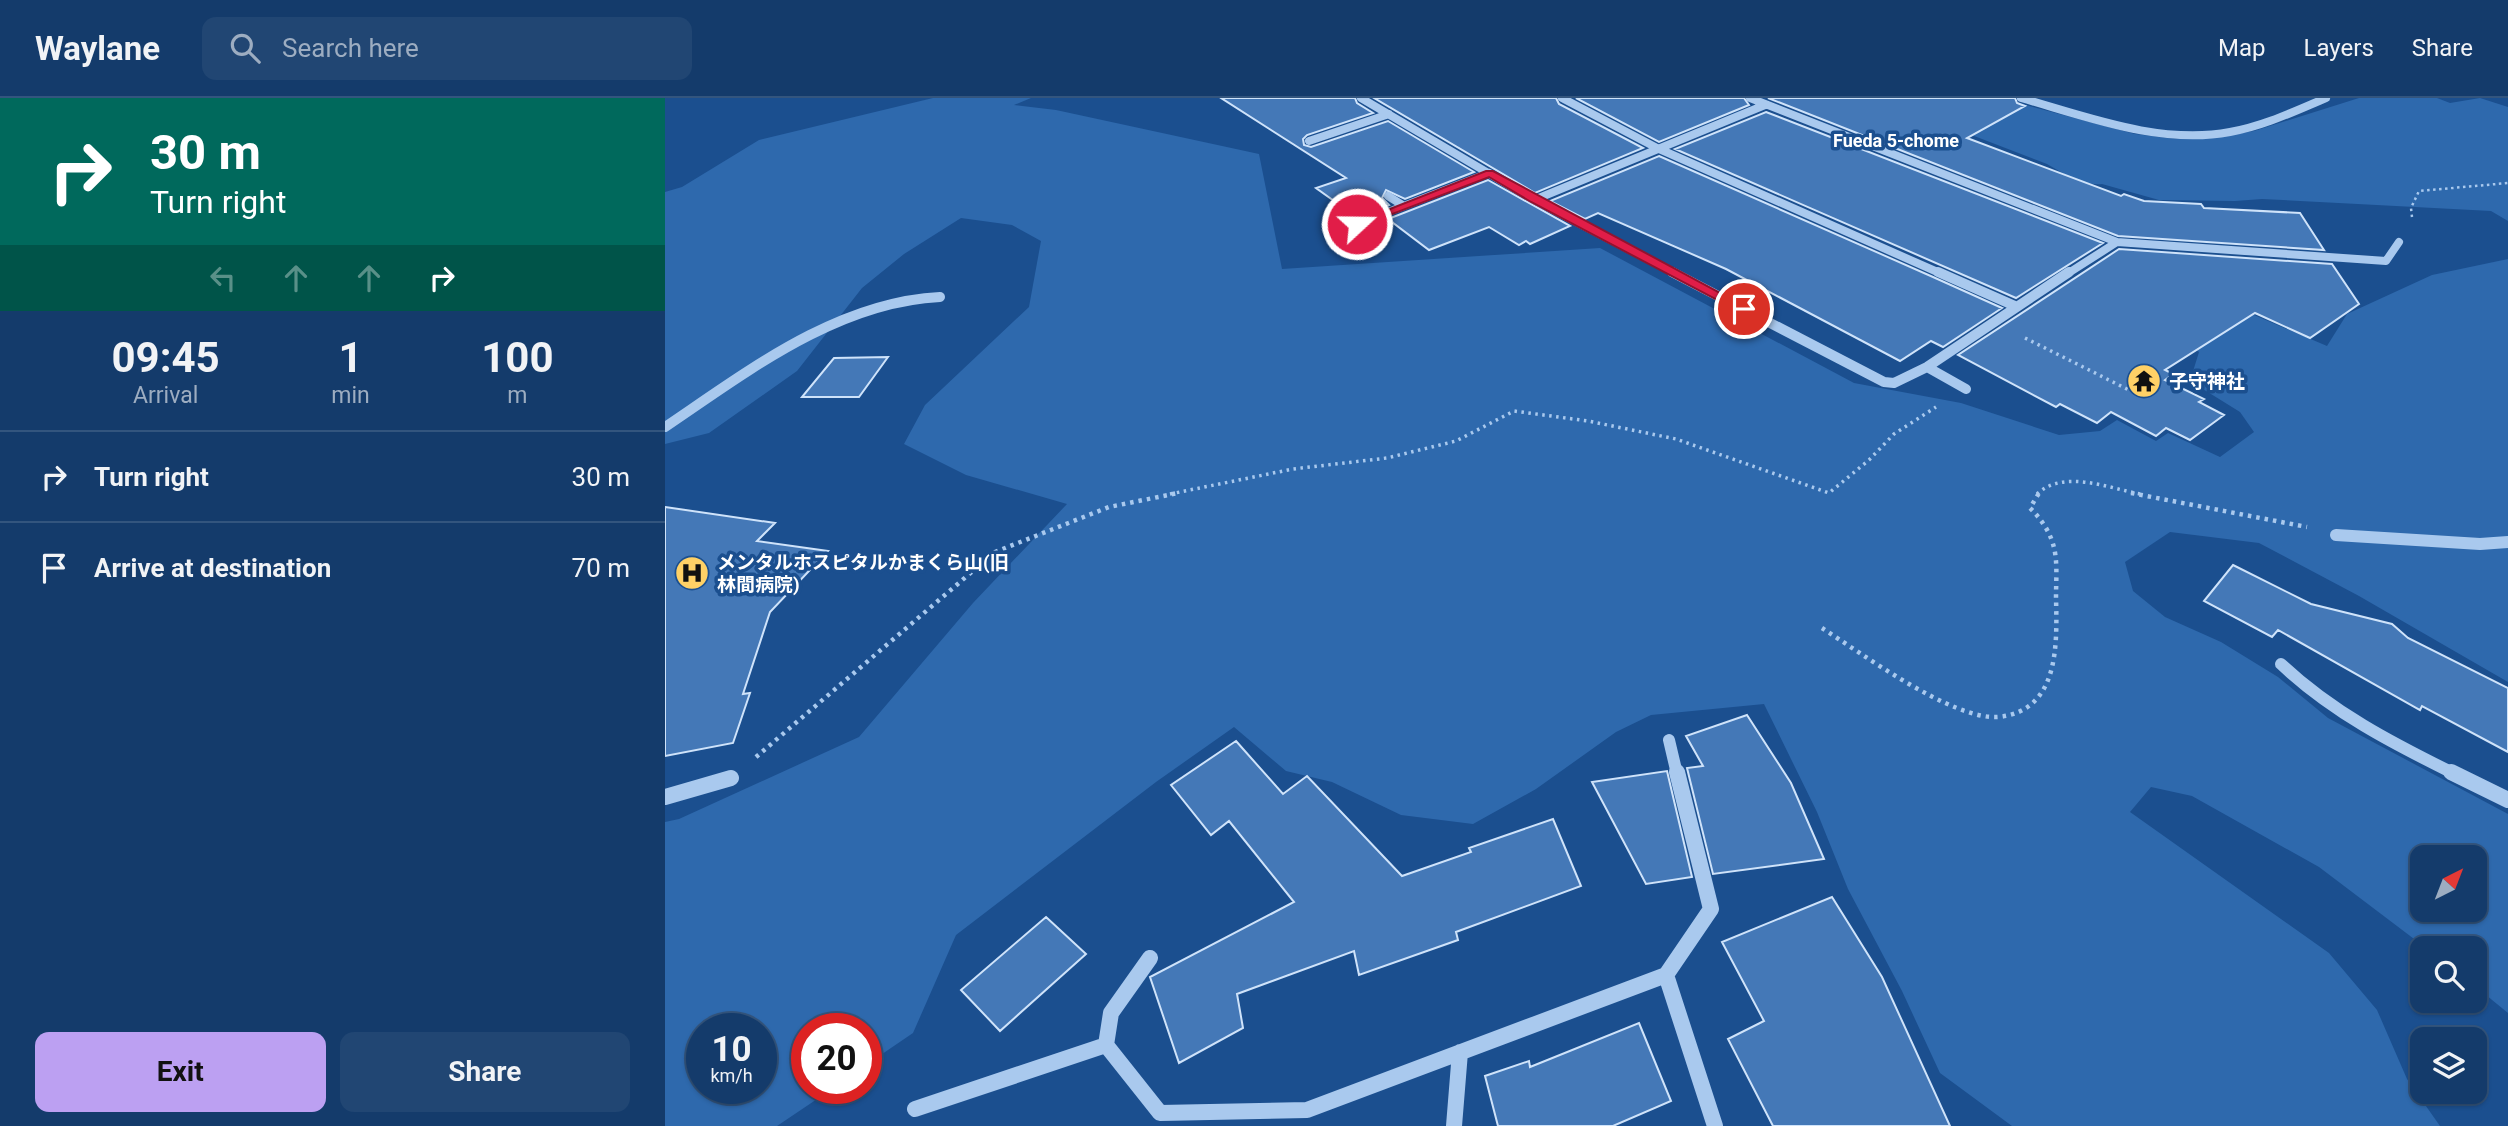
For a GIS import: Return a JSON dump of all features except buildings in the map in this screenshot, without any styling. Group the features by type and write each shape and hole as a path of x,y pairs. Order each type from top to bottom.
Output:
{"street":[{"path":"1361,98 1534,200 1884,382 1894,383 1927,367 2015,306 2116,242"},
{"path":"1562,98 1657,148 2015,306"},
{"path":"1750,98 2116,242 2386,261 2399,242"},
{"path":"2021,98 2139,129 2191,135 2229,132 2279,118 2326,98"},
{"path":"1534,200 1765,105"},
{"path":"1309,141 1389,114"},
{"path":"1333,233 1489,173"},
{"path":"1388,196 1404,206"},
{"path":"665,427 759,365 814,335 884,303 921,295 940,297"},
{"path":"1927,367 1966,389"},
{"path":"2336,536 2480,544 2508,542"},
{"path":"2281,664 2304,688 2337,711 2508,800"},
{"path":"1150,958 1111,1013 1106,1045 1160,1113 1307,1110 1666,975 1711,909 1669,740"},
{"path":"665,797 731,778"},
{"path":"1666,975 1716,1126"},
{"path":"915,1109 1106,1045"},
{"path":"1454,1126 1460,1052"}],"path":[{"path":"2399,242 2412,222 2411,208 2419,191 2508,183"},
{"path":"1993,322 2131,391"},
{"path":"731,778 995,552 1109,507 1293,469 1387,458 1456,441 1514,411 1588,421 1676,439 1829,493 1869,460 1894,434 1966,389"},
{"path":"1822,628 1935,696 1963,709 1995,717 2021,711 2035,703 2047,687 2054,665 2057,628 2055,546 2045,523 2031,509 2032,501 2044,486 2066,480 2099,485 2241,516 2301,525 2336,536"}],"shaded area":[{"path":"933,98 1031,98 1014,105 1056,110 1259,154 1282,269 1600,248 1854,383 1961,403 2059,435 2100,431 2117,420 2156,441 2168,433 2220,457 2254,432 2240,412 2190,381 2199,352 2189,344 2240,309 2327,346 2347,314 2432,275 2508,259 2508,682 2359,596 2259,543 2170,532 2125,562 2133,591 2165,617 2221,642 2278,677 2328,718 2508,814 2508,1013 2487,996 2487,936 2410,936 2319,867 2192,796 2151,787 2130,812 2329,953 2377,1010 2410,1083 2410,1104 2425,1104 2440,1126 2012,1126 1940,1073 1902,991 1848,889 1817,812 1764,704 1651,715 1616,732 1536,789 1473,824 1401,815 1332,782 1286,771 1234,727 1156,782 956,935 913,1033 882,1054 882,1013 791,1013 791,1104 810,1104 777,1126 665,1126 665,822 679,819 859,737 973,603 1067,504 966,475 904,444 925,405 1029,307 1041,241 1012,225 961,218 904,254 862,288 797,371 709,433 665,444 665,192 682,187 759,140"},
{"path":"1999,98 2135,134 2176,139 2213,138 2254,131 2359,98 2437,98 2450,103 2480,98 2508,107 2508,221 2491,211 2262,199 2159,200 2081,181 2047,164 1904,109"}],"place":[{"name":"子守神社","path":"2144,381"},
{"name":"メンタルホスピタルかまくら山(旧 林間病院)","path":"692,573"}],"district":[{"name":"Fueda 5-chome","path":"1896,141"}],"route":[{"path":"1357,224 1489,173 1534,200 1744,309"}]}
